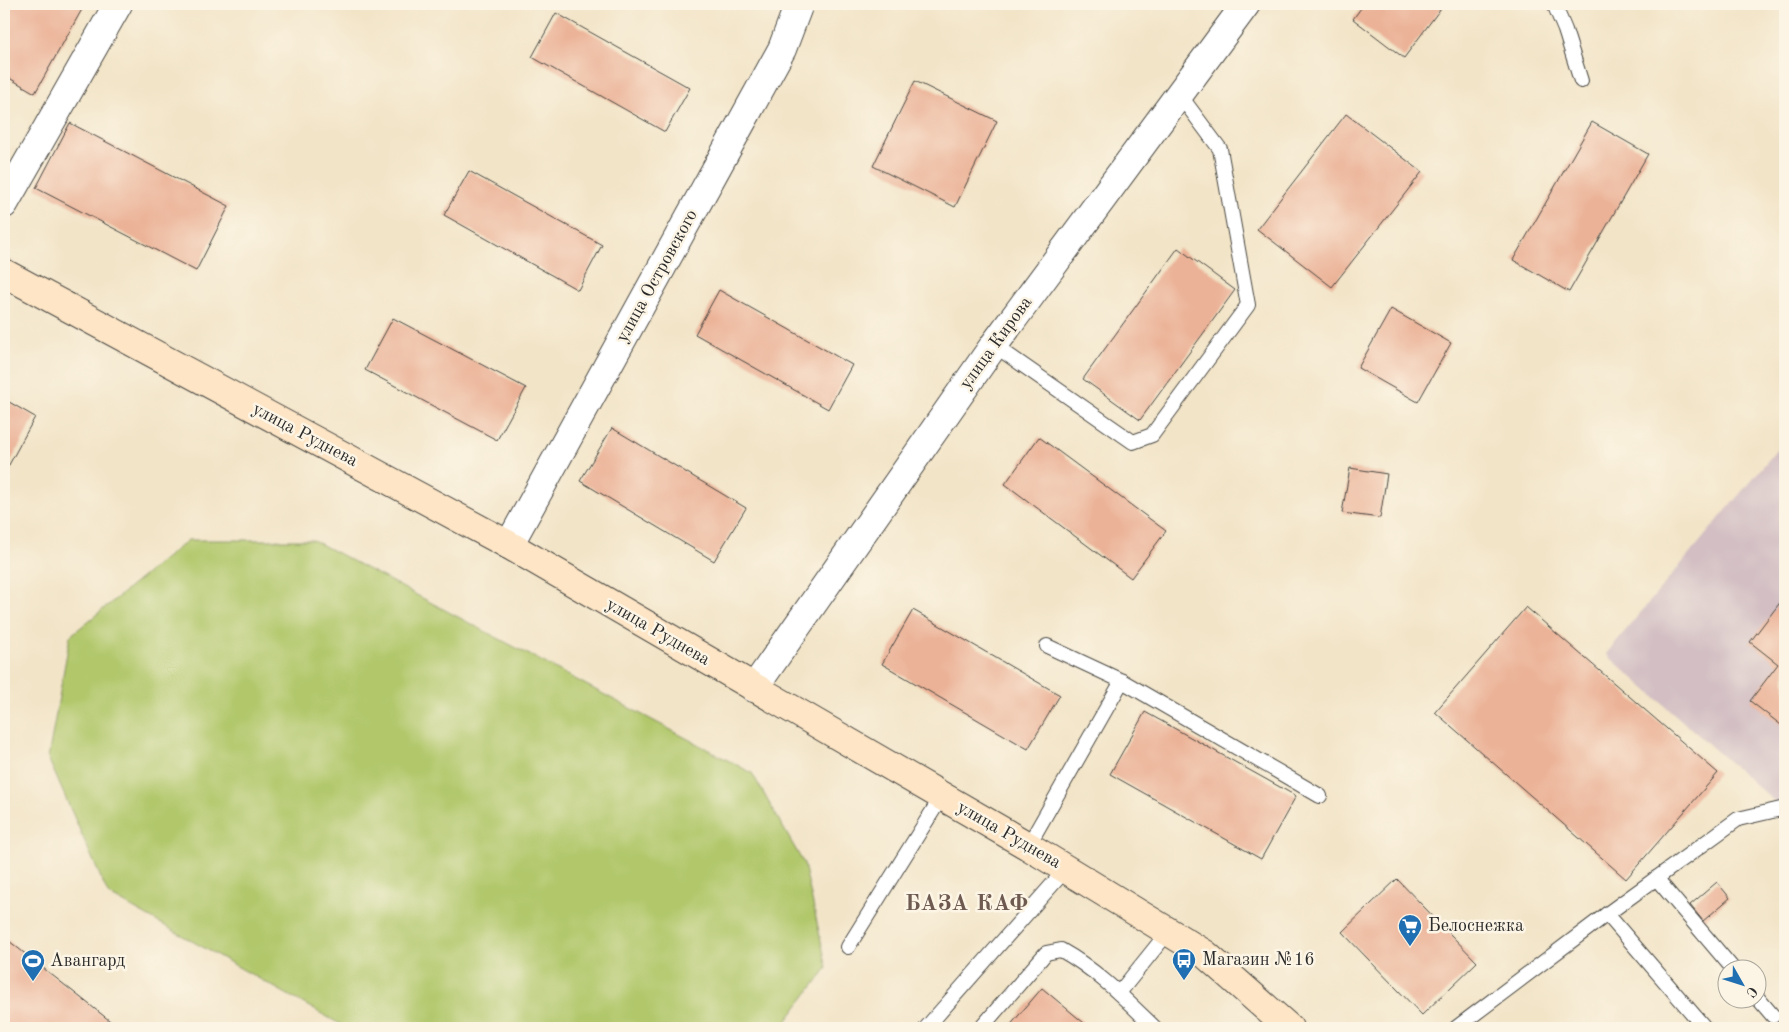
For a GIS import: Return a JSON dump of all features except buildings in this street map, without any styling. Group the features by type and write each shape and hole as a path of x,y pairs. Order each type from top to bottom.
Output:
{"main road":[{"name":"улица Руднева","path":"4,273 509,545 1028,846 1223,968 1289,1028"}],"street":[{"path":"4,204 118,4"},
{"name":"улица Островского","path":"509,545 782,49 799,4"},
{"name":"улица Кирова","path":"754,688 994,345 1246,4"}],"lane":[{"path":"1554,4 1565,30 1581,81"},
{"path":"994,345 1134,442 1152,435 1158,428 1248,305 1220,149 1179,94"},
{"path":"1047,646 1122,681 1320,796"},
{"path":"1028,846 1122,681"},
{"path":"848,946 942,796"},
{"path":"1456,1028 1607,914 1738,819 1785,808"},
{"path":"926,1028 1066,869"},
{"path":"1656,878 1726,960"},
{"path":"1607,914 1705,1028"},
{"path":"1119,993 1168,932"},
{"path":"981,1028 1046,953 1060,950 1078,960 1119,993 1155,1028"},
{"path":"1766,1008 1773,1016"}],"shaded area":[{"path":"1785,440 1785,811 1606,654"}],"green space":[{"path":"188,540 313,540 752,773 804,864 827,968 781,1028 347,1028 108,894 48,758 70,636"}],"place":[{"name":"Белоснежка","path":"1410,947"},
{"name":"Магазин №16","path":"1184,981"},
{"name":"Авангард","path":"33,982"}],"district":[{"name":"БАЗА КАФ","path":"967,904"}]}
